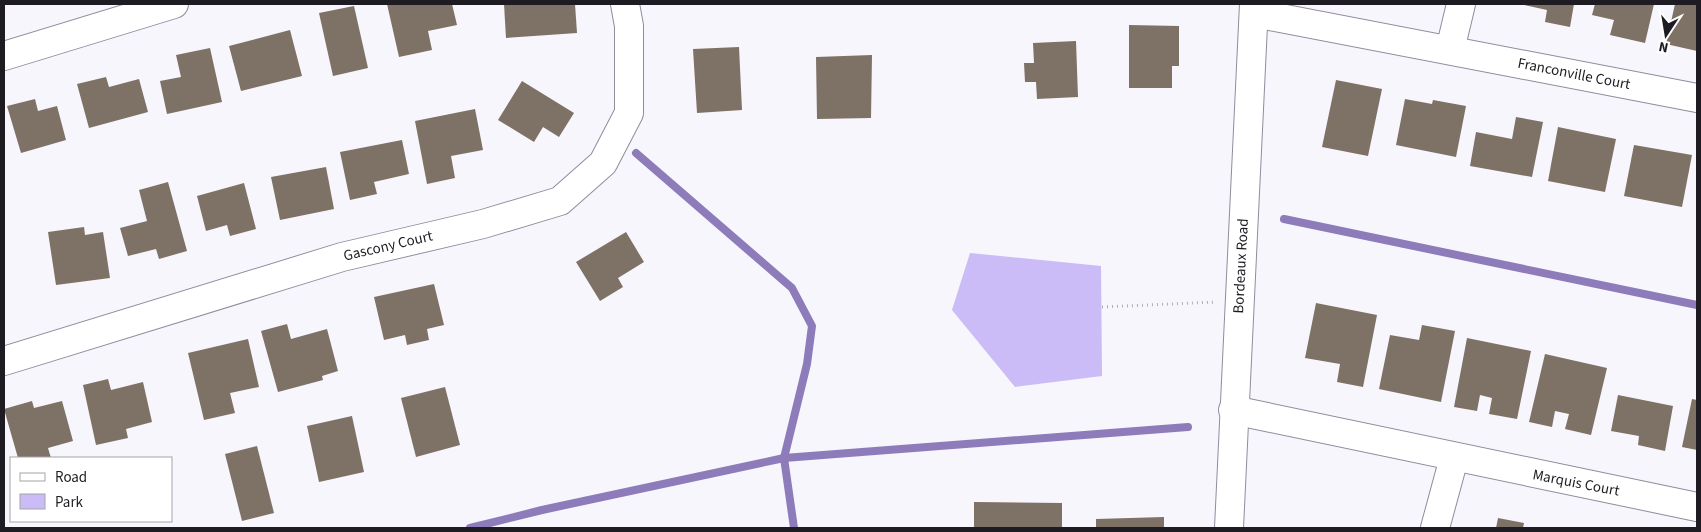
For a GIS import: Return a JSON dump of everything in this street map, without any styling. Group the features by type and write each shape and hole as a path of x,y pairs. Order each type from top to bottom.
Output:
{"street":[{"path":"4,56 174,4"},
{"name":"Gascony Court","path":"4,361 342,257 482,224 560,201 603,163 629,113 629,26 625,4"},
{"path":"1450,50 1461,4"},
{"name":"Franconville Court","path":"1254,8 1450,50 1697,98"},
{"name":"Bordeaux Road","path":"1229,528 1233,410 1254,8"},
{"name":"Marquis Court","path":"1233,410 1454,458 1697,507"},
{"path":"1435,528 1454,458"}],"path":[{"path":"1102,307 1239,301"}],"green space":[{"path":"970,253 1101,266 1102,376 1015,387 952,310"}],"building":[{"path":"387,4 452,4 457,25 428,31 432,50 399,57"},
{"path":"504,4 575,4 577,33 506,38"},
{"path":"1520,4 1574,4 1570,27 1545,22 1547,10"},
{"path":"1595,4 1654,4 1645,43 1610,35 1614,20 1592,15"},
{"path":"1675,4 1697,4 1697,51 1666,44"},
{"path":"354,6 368,68 333,76 319,13"},
{"path":"1129,25 1179,26 1179,66 1172,66 1172,88 1129,88"},
{"path":"290,30 302,76 241,91 229,46"},
{"path":"1076,41 1078,97 1037,99 1036,82 1025,82 1024,63 1034,63 1033,43"},
{"path":"739,47 742,110 697,113 693,49"},
{"path":"210,48 222,102 167,114 160,81 181,77 176,55"},
{"path":"872,55 871,118 817,119 816,57"},
{"path":"106,77 109,87 139,79 148,112 89,128 77,84"},
{"path":"1336,80 1382,89 1368,156 1322,147"},
{"path":"522,81 574,113 559,137 543,127 534,142 498,120"},
{"path":"35,99 38,111 57,106 66,140 21,153 7,106"},
{"path":"1405,99 1432,104 1433,100 1466,106 1456,157 1396,145"},
{"path":"475,109 483,150 451,156 455,178 427,184 415,121"},
{"path":"1516,117 1543,122 1532,177 1470,166 1476,132 1512,139"},
{"path":"1558,127 1616,139 1605,192 1548,181"},
{"path":"402,140 409,174 374,182 377,194 350,200 340,152"},
{"path":"1634,145 1692,155 1682,207 1624,196"},
{"path":"326,167 334,209 280,220 271,177"},
{"path":"168,182 187,251 159,259 156,249 128,256 120,228 147,221 139,190"},
{"path":"244,183 256,229 230,236 227,225 206,231 197,196"},
{"path":"84,227 85,235 103,232 110,278 56,285 48,232"},
{"path":"626,232 644,262 618,278 623,287 600,301 576,262"},
{"path":"434,284 444,325 427,329 429,340 407,345 405,335 384,340 374,297"},
{"path":"1316,303 1377,315 1363,387 1337,382 1340,364 1305,358"},
{"path":"287,324 291,339 327,329 338,371 322,376 323,380 278,392 261,331"},
{"path":"1422,325 1455,331 1441,402 1379,389 1390,335 1419,340"},
{"path":"1467,338 1531,351 1517,419 1489,414 1492,398 1480,395 1477,411 1454,407"},
{"path":"248,339 259,387 230,393 235,413 204,420 188,353"},
{"path":"1545,354 1607,368 1591,435 1565,429 1569,414 1555,411 1552,427 1529,422"},
{"path":"108,379 111,390 143,382 152,422 126,429 128,438 96,445 83,385"},
{"path":"445,387 460,445 416,457 401,398"},
{"path":"1618,395 1673,406 1665,451 1638,445 1639,436 1611,431"},
{"path":"1692,399 1697,400 1697,450 1682,447"},
{"path":"32,401 34,408 62,401 73,441 48,448 51,457 18,457 4,409"},
{"path":"352,416 364,472 319,482 307,426"},
{"path":"257,446 274,513 242,521 225,454"},
{"path":"974,502 1062,503 1062,528 974,528"},
{"path":"1164,517 1164,528 1096,528 1096,519"},
{"path":"1498,518 1524,523 1523,528 1496,528"}],"waterway":[{"path":"636,153 792,288 812,326 807,364 784,458 794,528"},
{"path":"1284,219 1697,305"},
{"path":"470,528 542,510 784,458 1188,427"}]}
